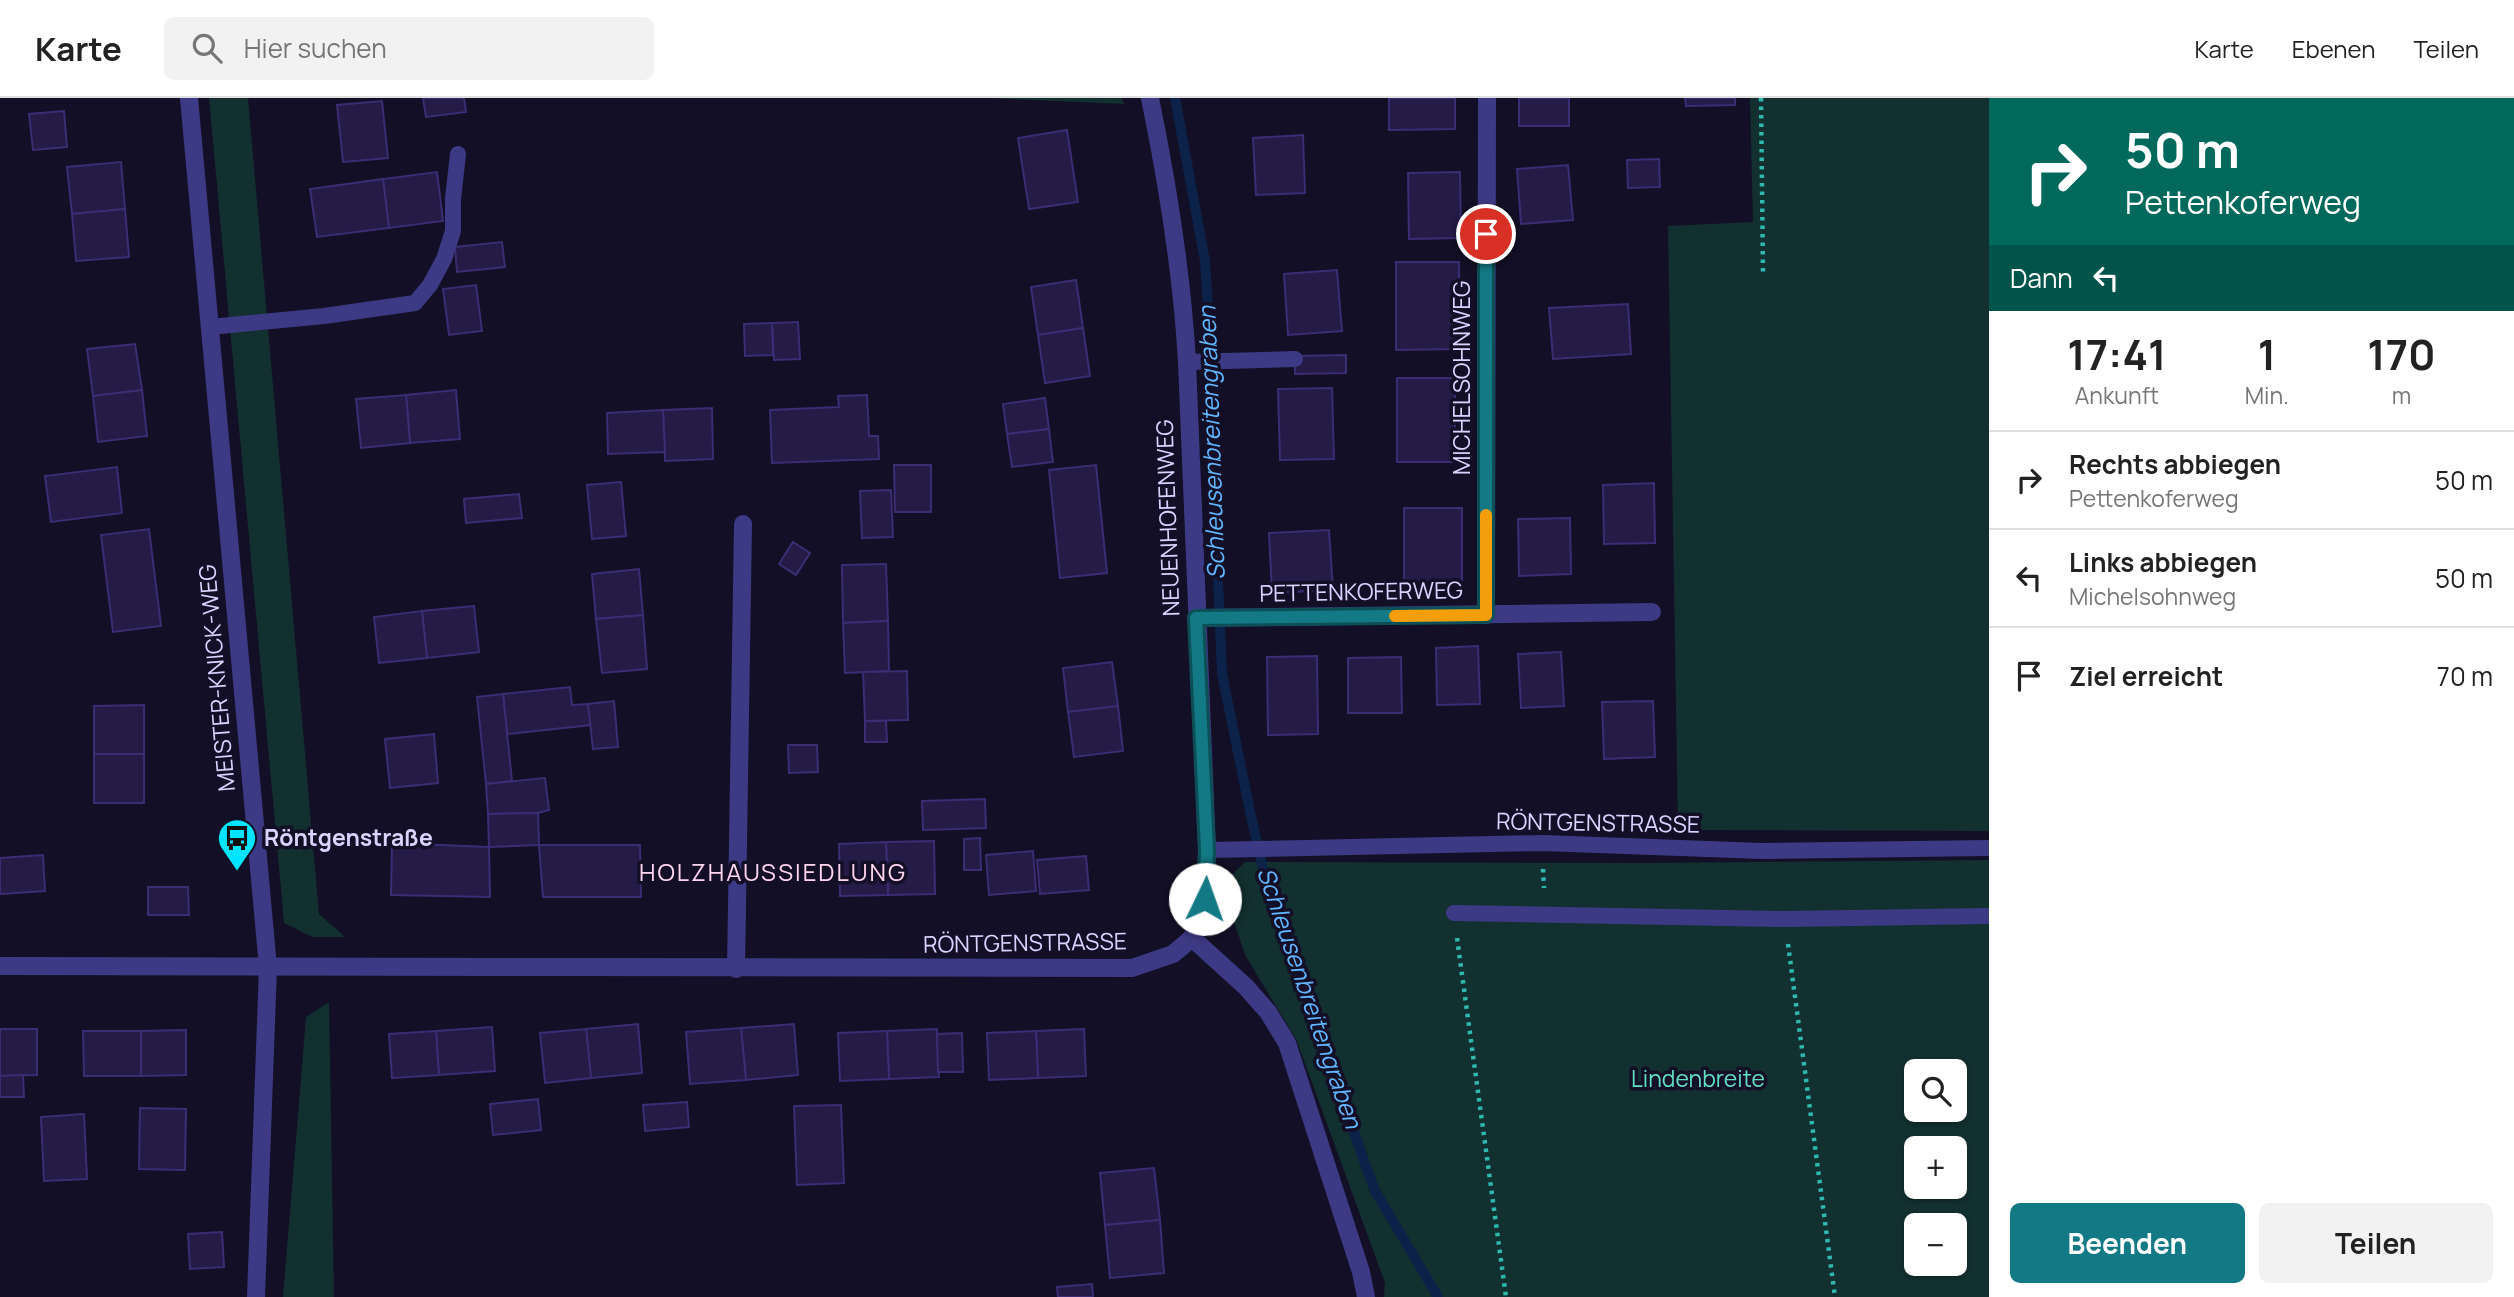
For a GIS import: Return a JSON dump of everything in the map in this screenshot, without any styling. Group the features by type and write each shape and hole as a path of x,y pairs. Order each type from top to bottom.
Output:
{"street":[{"name":"MEISTER-KNICK-WEG","path":"189,98 268,967 256,1297"},
{"name":"NEUENHOFENWEG","path":"1150,98 1173,218 1193,362 1209,618 1205,899 1192,938"},
{"name":"MICHELSOHNWEG","path":"1486,615 1487,98"},
{"path":"736,969 743,524"},
{"name":"PETTENKOFERWEG","path":"1209,618 1652,612"},
{"name":"RÖNTGENSTRASSE","path":"0,966 1132,968 1172,954 1192,938"},
{"path":"1192,938 1246,987 1268,1012 1287,1043 1361,1272 1366,1297"}],"lane":[{"path":"210,327 324,316 415,303 430,285 444,259 453,231 458,154"},
{"path":"1193,362 1295,359"},
{"name":"RÖNTGENSTRASSE","path":"1207,850 1543,843 1762,851 1989,848"},
{"path":"1454,913 1785,919 1989,916"}],"path":[{"path":"1761,98 1763,272"},
{"path":"1543,843 1544,914"},
{"path":"1454,913 1506,1297"},
{"path":"1785,919 1835,1297"}],"green space":[{"path":"209,98 248,98 319,914 345,937 312,937 284,923"},
{"path":"988,98 1122,98 1124,104"},
{"path":"1750,98 1989,98 1989,831 1678,830 1668,226 1753,222"},
{"name":"Lindenbreite","path":"1989,860 1989,1297 1384,1297 1385,1283 1296,1039 1245,955 1222,885 1245,862"},
{"path":"329,1002 334,1297 283,1297 306,1017"}],"building":[{"path":"423,98 464,98 466,112 426,117"},
{"path":"1389,98 1455,98 1455,129 1389,130"},
{"path":"1519,98 1569,98 1569,126 1519,126"},
{"path":"1685,98 1735,98 1735,105 1686,106"},
{"path":"382,101 388,158 343,162 337,105"},
{"path":"64,111 67,147 33,150 29,114"},
{"path":"1067,130 1078,202 1029,209 1018,138"},
{"path":"1303,135 1305,193 1256,195 1253,138"},
{"path":"1659,159 1660,187 1628,188 1627,160"},
{"path":"121,162 125,209 72,214 67,167"},
{"path":"1568,165 1573,220 1521,224 1517,169"},
{"path":"437,172 443,221 389,228 383,179"},
{"path":"1460,172 1461,238 1409,239 1408,173"},
{"path":"383,179 389,228 317,237 310,189"},
{"path":"125,209 129,257 76,261 72,214"},
{"path":"502,242 505,267 457,272 455,247"},
{"path":"1396,262 1459,262 1459,349 1396,350"},
{"path":"1337,270 1342,331 1288,335 1284,274"},
{"path":"1076,280 1083,328 1038,335 1031,287"},
{"path":"476,285 482,331 449,335 443,289"},
{"path":"1628,304 1631,354 1553,359 1549,308"},
{"path":"798,322 800,359 774,360 772,323"},
{"path":"772,323 773,355 745,356 744,324"},
{"path":"1083,328 1090,376 1045,383 1038,335"},
{"path":"135,344 142,390 93,396 87,349"},
{"path":"1346,355 1346,373 1295,374 1295,356"},
{"path":"1397,378 1455,378 1455,462 1397,462"},
{"path":"1332,388 1334,459 1280,460 1278,389"},
{"path":"142,390 147,436 98,442 93,396"},
{"path":"456,390 460,439 410,443 406,395"},
{"path":"406,395 410,443 361,448 356,399"},
{"path":"867,395 869,436 878,436 879,459 772,463 770,410 839,407 838,396"},
{"path":"1045,398 1049,429 1007,434 1003,404"},
{"path":"712,408 713,459 665,461 663,410"},
{"path":"663,410 665,452 608,454 607,413"},
{"path":"1049,429 1053,462 1012,467 1007,434"},
{"path":"894,465 931,465 931,512 895,512"},
{"path":"1096,465 1107,573 1060,578 1049,470"},
{"path":"117,467 122,513 51,522 45,476"},
{"path":"621,482 626,536 592,539 587,485"},
{"path":"1654,483 1655,543 1604,544 1603,485"},
{"path":"891,490 893,537 862,538 860,491"},
{"path":"519,494 522,518 466,523 464,499"},
{"path":"1404,508 1462,508 1462,585 1404,586"},
{"path":"1570,518 1571,574 1519,576 1518,519"},
{"path":"149,529 161,626 113,632 101,535"},
{"path":"1329,530 1333,590 1272,593 1269,533"},
{"path":"793,542 810,553 796,575 779,564"},
{"path":"886,564 888,621 843,623 842,565"},
{"path":"639,569 643,615 596,619 592,574"},
{"path":"474,606 479,652 427,658 422,611"},
{"path":"422,611 427,658 379,663 374,617"},
{"path":"643,615 647,669 602,673 596,619"},
{"path":"888,621 889,671 845,673 843,623"},
{"path":"1478,646 1480,704 1437,705 1436,648"},
{"path":"1561,652 1564,706 1521,708 1518,654"},
{"path":"1317,656 1318,734 1268,735 1267,657"},
{"path":"1401,657 1402,713 1348,713 1348,658"},
{"path":"1112,662 1118,706 1068,712 1063,668"},
{"path":"907,671 908,720 865,721 863,672"},
{"path":"570,687 572,705 588,704 591,725 507,734 503,694"},
{"path":"503,694 512,781 486,784 477,697"},
{"path":"614,701 618,747 593,749 588,704"},
{"path":"1653,701 1655,757 1604,759 1602,702"},
{"path":"144,705 144,754 94,754 94,706"},
{"path":"1118,706 1123,751 1074,757 1068,712"},
{"path":"865,721 886,721 887,742 865,742"},
{"path":"434,734 438,783 390,788 385,739"},
{"path":"788,745 817,745 818,772 789,773"},
{"path":"94,754 144,754 144,803 94,803"},
{"path":"545,778 549,810 538,813 488,814 486,784"},
{"path":"985,799 986,828 923,830 922,801"},
{"path":"538,813 539,845 489,847 488,814"},
{"path":"980,838 981,870 964,870 964,839"},
{"path":"934,841 935,894 888,895 886,842"},
{"path":"886,842 888,895 840,896 839,844"},
{"path":"392,843 489,847 490,897 391,895"},
{"path":"539,845 640,845 641,897 543,897"},
{"path":"1033,851 1036,891 989,895 986,855"},
{"path":"43,855 45,891 0,894 0,858"},
{"path":"1086,856 1089,890 1040,894 1037,860"},
{"path":"148,887 188,887 189,915 148,915"},
{"path":"638,1024 642,1073 591,1078 586,1029"},
{"path":"794,1024 798,1075 746,1080 741,1028"},
{"path":"492,1027 495,1071 439,1075 436,1031"},
{"path":"741,1028 746,1080 690,1084 686,1032"},
{"path":"0,1029 37,1029 37,1075 0,1076"},
{"path":"586,1029 591,1078 545,1083 540,1033"},
{"path":"937,1029 939,1077 889,1079 887,1031"},
{"path":"1084,1029 1086,1076 1038,1078 1036,1031"},
{"path":"186,1030 186,1075 141,1076 141,1031"},
{"path":"83,1031 141,1031 141,1076 84,1076"},
{"path":"436,1031 439,1075 392,1078 389,1034"},
{"path":"887,1031 889,1079 840,1081 838,1033"},
{"path":"1036,1031 1038,1078 989,1080 987,1033"},
{"path":"962,1033 963,1072 938,1072 937,1034"},
{"path":"23,1075 24,1097 0,1097 0,1076"},
{"path":"538,1099 541,1130 493,1135 490,1104"},
{"path":"687,1102 689,1127 645,1131 643,1105"},
{"path":"841,1105 844,1183 797,1185 794,1106"},
{"path":"140,1108 186,1109 185,1170 139,1169"},
{"path":"84,1114 87,1179 44,1181 41,1117"},
{"path":"1154,1168 1160,1220 1105,1225 1100,1173"},
{"path":"1160,1220 1164,1273 1110,1278 1105,1225"},
{"path":"222,1232 224,1267 190,1269 188,1234"},
{"path":"1092,1284 1093,1297 1058,1297 1057,1287"}],"waterway":[{"name":"Schleusenbreitengraben","path":"1175,98 1205,261 1213,393 1222,674 1252,821 1266,881 1374,1189 1438,1297"}],"slow traffic":[{"path":"1395,616 1486,615 1486,515"}],"place":[{"name":"Röntgenstraße","path":"237,872"}],"district":[{"name":"HOLZHAUSSIEDLUNG","path":"773,873"}],"route":[{"path":"1205,899 1207,850 1196,618 1486,615 1486,234"}]}
